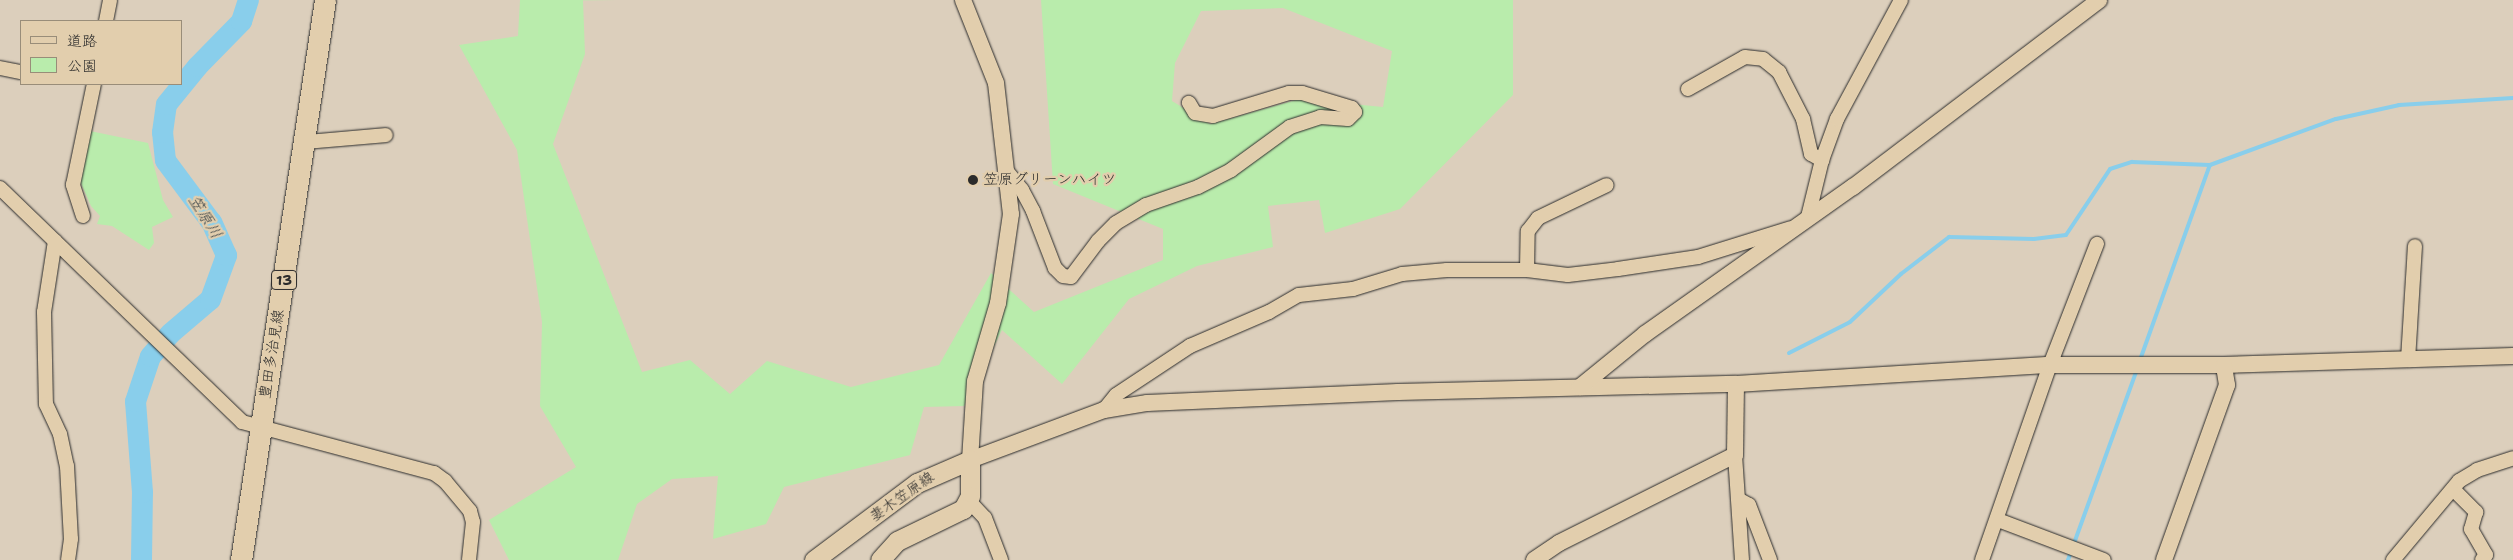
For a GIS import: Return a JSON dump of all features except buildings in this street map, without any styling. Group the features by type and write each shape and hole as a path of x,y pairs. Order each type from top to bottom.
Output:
{"main road":[{"name":"豊田多治見線","path":"241,560 260,428 306,142 325,0"},
{"path":"880,560 897,541 918,528 956,515 969,501 970,460"},
{"name":"妻木笠原線","path":"814,560 917,483 970,460"}],"street":[{"path":"106,20 110,0"},
{"path":"963,0 996,83 1011,233 998,303 975,381 970,460 1104,410 1147,404 1260,397 1736,384 2050,365 2224,365 2513,356"},
{"path":"1808,217 1822,160 1837,119 1901,0"},
{"path":"1580,387 1645,334 1792,227 1852,187 2099,0"},
{"path":"1688,89 1746,57 1763,59 1779,72 1803,119 1811,154 1822,160"},
{"path":"0,68 20,72"},
{"path":"83,216 73,185 93,85"},
{"path":"1005,169 1030,204 1054,268 1063,276 1071,277 1098,241 1116,223 1146,205 1198,186 1231,170 1290,127 1320,117 1348,119 1356,112 1352,108 1302,93 1289,94 1213,116 1195,113 1190,103"},
{"path":"306,142 386,135"},
{"path":"1527,270 1528,231 1538,218 1608,185"},
{"path":"0,188 233,415 260,428 434,473 457,492 470,511 473,522 469,560"},
{"path":"1104,410 1116,395 1190,346 1269,312 1299,295 1353,289 1402,274 1447,270 1527,270 1568,275 1698,257 1792,227"},
{"path":"54,241 44,322 46,404 60,434 67,466 71,539 68,560"},
{"path":"1982,560 1998,520 2050,365 2097,244"},
{"path":"2408,360 2415,246"},
{"path":"2164,560 2227,385 2224,365"},
{"path":"1736,384 1735,455 1740,500 1742,560"},
{"path":"1534,560 1559,543 1735,455"},
{"path":"2393,560 2452,489 2477,470 2513,458"},
{"path":"2452,489 2476,512 2471,529 2486,554 2482,560"},
{"path":"1740,500 1749,505 1770,560"},
{"path":"969,501 985,518 1001,560"},
{"path":"1998,520 2104,560"}],"green space":[{"path":"520,0 583,0 585,54 553,144 642,372 690,360 730,394 767,361 851,387 939,365 991,273 1034,312 1163,260 1163,229 1053,184 1041,0 1513,0 1513,95 1400,209 1325,233 1319,200 1268,206 1273,247 1197,266 1129,299 1062,384 1002,330 964,406 924,407 910,455 784,487 766,524 713,539 718,476 672,479 637,504 618,560 509,560 489,520 576,467 540,406 542,322 517,150 459,45 518,36","holes":["1283,8 1392,51 1383,107 1300,99 1210,124 1172,101 1175,63 1201,11"]},
{"path":"90,131 148,143 163,200 173,217 152,227 154,243 149,250 112,226 97,224 100,216 91,206 80,181"}],"waterway":[{"name":"笠原川","path":"182,84 197,66 241,21 248,0"},
{"name":"笠原川","path":"141,560 142,492 135,401 150,356 170,333 210,299 226,255 211,222 165,160 162,132 166,104 182,85"},
{"path":"1789,353 1850,322 1901,274 1949,237 2034,239 2066,235 2110,169 2132,162 2210,165 2336,119 2399,105 2513,98"},
{"path":"2140,360 2210,165"},
{"path":"2068,560 2137,369"}],"place":[{"name":"笠原グリーンハイツ","path":"973,180"}]}
